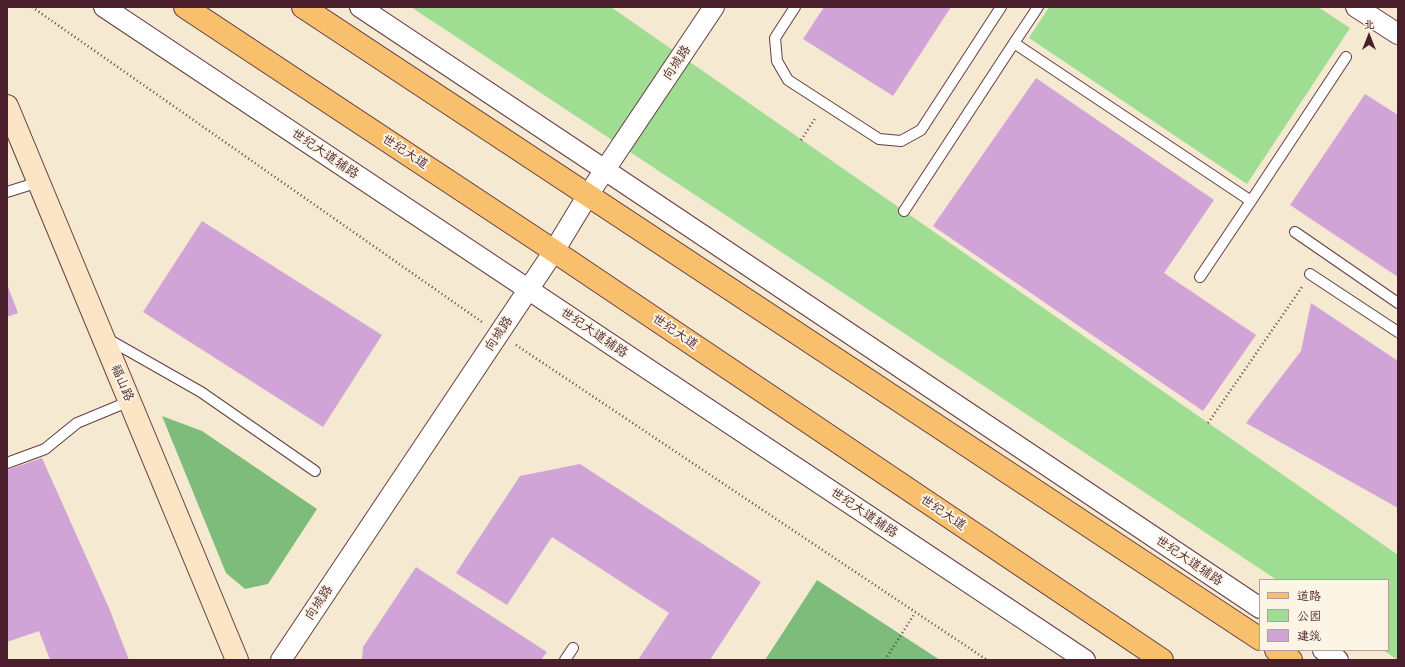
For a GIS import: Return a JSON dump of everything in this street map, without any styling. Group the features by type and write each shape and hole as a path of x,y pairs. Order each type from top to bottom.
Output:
{"main road":[{"name":"世纪大道","path":"185,7 554,251 1162,660"},
{"path":"303,7 1259,638"},
{"path":"1278,651 1291,660"}],"street":[{"name":"世纪大道辅路","path":"104,7 1085,660"},
{"name":"世纪大道辅路","path":"360,7 1259,607"},
{"name":"向城路","path":"281,660 554,251 588,195 714,7"},
{"path":"1356,7 1398,34"},
{"name":"福山路","path":"7,106 237,660"},
{"path":"1324,651 1338,660"}],"lane":[{"path":"795,7 775,38 777,61 788,80 879,139 901,141 921,130 1001,7"},
{"path":"904,211 1038,7"},
{"path":"1014,43 1251,201"},
{"path":"1200,277 1346,58"},
{"path":"7,192 39,182"},
{"path":"1295,232 1398,303"},
{"path":"1310,274 1398,332"},
{"path":"102,336 201,392 315,471"},
{"path":"7,463 45,449 77,422 130,402"},
{"path":"565,660 573,648"}],"path":[{"path":"802,140 825,104"},
{"path":"1208,423 1310,274"},
{"path":"885,660 916,613"}],"green space":[{"path":"411,7 611,7 1398,555 1398,660 1384,651 1389,651 1389,579 1275,579"},
{"path":"1049,7 1318,7 1350,28 1247,184 1029,38"},
{"path":"162,416 202,431 317,509 268,584 245,589 226,573"},
{"path":"817,580 940,660 765,660"}],"building":[{"path":"824,7 951,7 893,96 803,39"},
{"path":"1036,78 1214,200 1164,273 1256,335 1203,411 933,226"},
{"path":"1365,94 1398,115 1398,277 1290,205"},
{"path":"202,221 382,335 323,427 143,312"},
{"path":"7,284 18,313 7,317"},
{"path":"1311,303 1398,361 1398,508 1246,423 1301,351"},
{"path":"42,458 109,608 129,660 50,660 39,631 7,642 7,470"},
{"path":"580,464 761,582 710,660 638,660 669,613 552,537 507,605 456,573 520,476"},
{"path":"416,567 547,652 541,660 362,660 363,647"}]}
